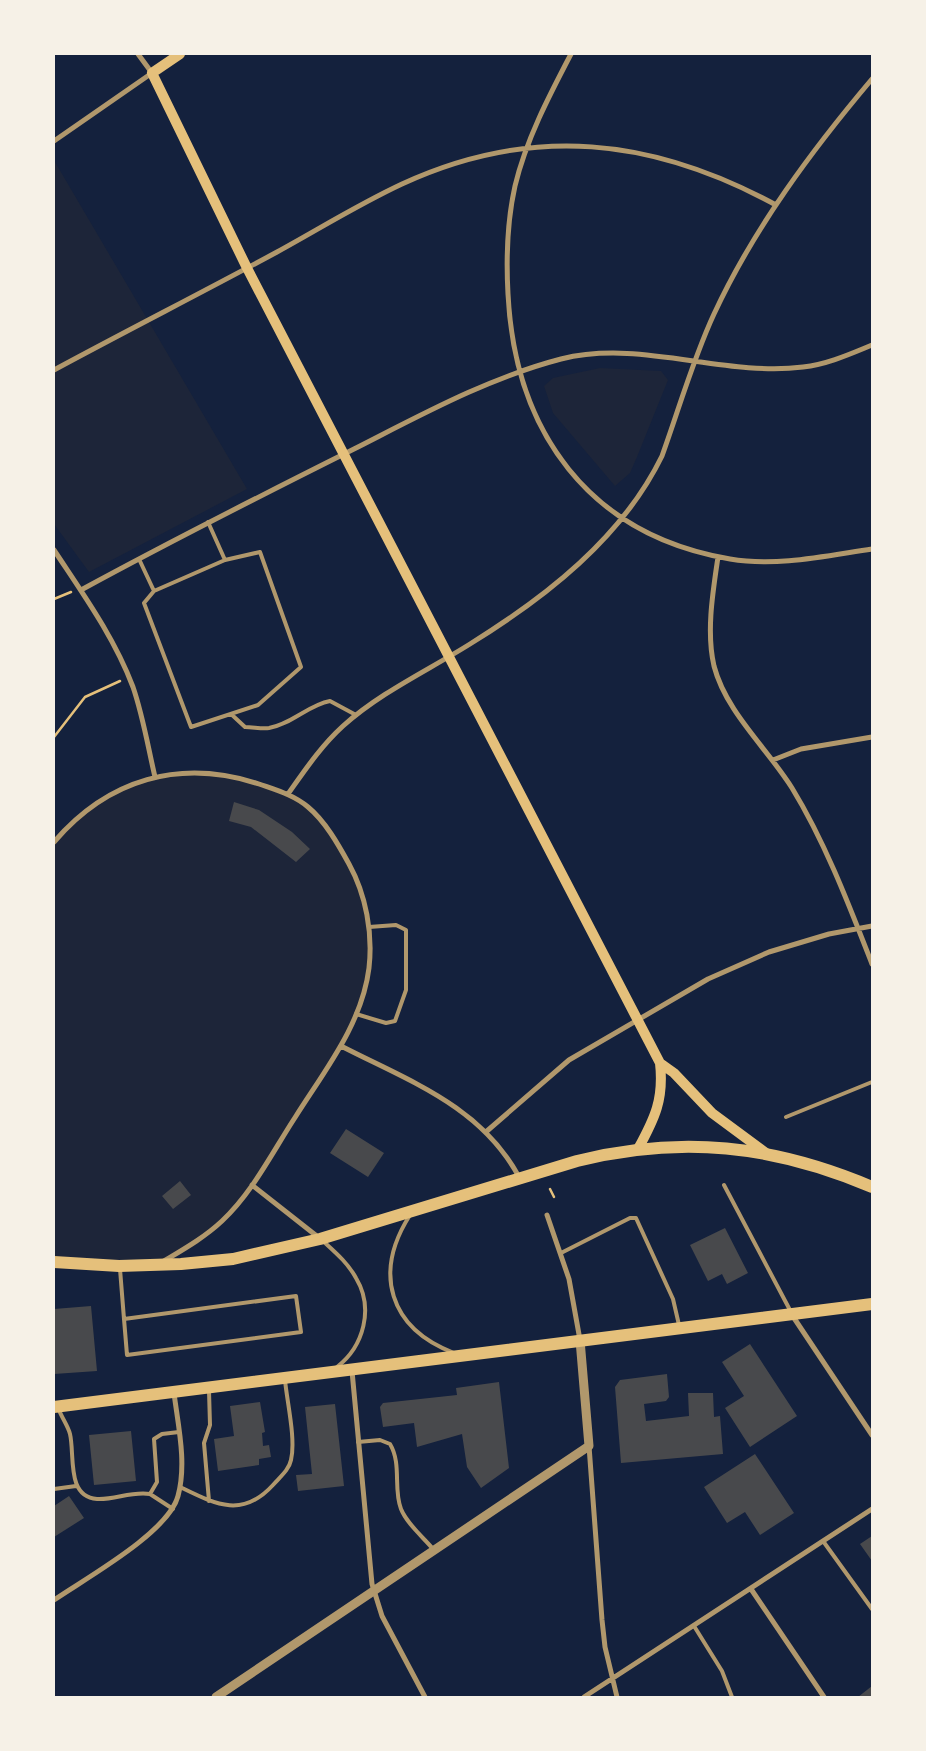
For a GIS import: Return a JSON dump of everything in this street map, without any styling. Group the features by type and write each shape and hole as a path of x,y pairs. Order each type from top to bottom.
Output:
{"highway":[{"path":"54,1262 155,1266 233,1259 320,1238 520,1177 598,1156 638,1149 699,1146 766,1153 821,1167 872,1187"},
{"path":"55,1407 872,1304"}],"main road":[{"path":"180,54 152,73 248,268 660,1063 662,1085 660,1103 654,1120 638,1149"},
{"path":"660,1063 674,1073 712,1113 766,1153"}],"street":[{"path":"54,141 152,73 138,54"},
{"path":"571,54 527,148 515,186 508,234 510,331 520,373 537,420 559,457 597,499 622,517 675,544 718,557 731,560 784,562 872,549"},
{"path":"288,794 312,760 356,716 401,684 497,626 544,593 592,550 622,517 651,478 662,456 714,314 744,258 776,205 801,169 872,79"},
{"path":"54,370 402,185 464,161 527,148 576,146 649,155 697,169 752,192 776,205"},
{"path":"81,590 208,522 448,402 561,359 609,353 740,367 805,367 834,360 872,345"},
{"path":"54,550 104,626 129,678 140,710 155,777"},
{"path":"718,557 711,638 714,665 718,679 730,700 773,760 816,832 872,964"},
{"path":"773,760 801,749 872,738"},
{"path":"54,842 89,807 131,784 155,777 182,773 205,773 250,781 288,794 308,806 342,851 359,886 369,927 369,969 356,1014 341,1046 252,1185 234,1209 209,1232 155,1266"},
{"path":"487,1131 569,1060 708,979 741,963 799,943 872,926"},
{"path":"341,1046 437,1094 454,1105 487,1131 511,1161 520,1177"},
{"path":"252,1185 320,1238"},
{"path":"547,1215 570,1279 580,1340 602,1620 612,1679 618,1697"},
{"path":"792,1314 872,1436"},
{"path":"352,1370 368,1555 374,1591 382,1616 425,1697"},
{"path":"54,1600 147,1537 164,1522 173,1509 180,1487 182,1465 174,1393"},
{"path":"216,1697 589,1446"},
{"path":"584,1697 872,1509"},
{"path":"751,1589 824,1697"}],"lane":[{"path":"208,522 226,560"},
{"path":"260,552 301,667 258,705 191,727 144,603 154,591 226,560 260,552"},
{"path":"139,559 154,591"},
{"path":"231,714 245,727 269,728 290,721 319,703 330,701 356,716"},
{"path":"356,1014 386,1023 395,1021 406,990 406,930 396,925 369,927"},
{"path":"786,1117 872,1082"},
{"path":"724,1185 792,1314"},
{"path":"413,1211 398,1236 391,1261 391,1284 396,1304 406,1322 420,1335 441,1348 461,1355"},
{"path":"561,1253 630,1218 636,1218 673,1299 680,1327"},
{"path":"320,1238 342,1259 356,1278 361,1287 365,1308 358,1342 353,1352 329,1373"},
{"path":"119,1266 127,1355 301,1332 296,1296 124,1319"},
{"path":"180,1487 221,1506 235,1506 251,1502 268,1490 284,1473 291,1461 292,1448 285,1379"},
{"path":"209,1388 210,1425 204,1443 209,1501"},
{"path":"55,1407 70,1434 76,1486 87,1497 98,1499 137,1492 150,1494 173,1509"},
{"path":"150,1494 157,1476 154,1439 162,1434 179,1432"},
{"path":"358,1442 380,1440 390,1444 395,1456 401,1510 407,1520 435,1550"},
{"path":"54,1489 76,1486"},
{"path":"823,1541 872,1609"},
{"path":"694,1626 722,1671 732,1697"}],"path":[{"path":"54,599 63,594 81,590"},
{"path":"54,737 85,697 129,678"},
{"path":"550,1189 554,1196"}],"shaded area":[{"path":"55,162 247,489 89,572 54,524"},
{"path":"600,368 661,371 668,380 630,473 615,486 553,413 544,386 553,378"},
{"path":"182,773 226,776 288,794 318,817 352,869 368,922 369,969 350,1029 252,1185 222,1221 155,1266 54,1262 54,842 73,821 131,784"}],"building":[{"path":"234,802 259,810 292,832 310,849 296,862 251,827 229,821"},
{"path":"346,1129 384,1153 368,1177 330,1153"},
{"path":"180,1181 191,1195 173,1209 162,1196"},
{"path":"725,1228 748,1273 727,1284 722,1274 708,1281 690,1245"},
{"path":"91,1306 97,1371 54,1374 54,1309"},
{"path":"750,1344 797,1416 750,1447 725,1408 744,1396 722,1362"},
{"path":"667,1374 669,1397 666,1401 644,1404 646,1421 689,1416 688,1393 713,1393 714,1417 720,1416 723,1454 621,1463 615,1387 620,1380"},
{"path":"499,1382 509,1468 481,1488 467,1467 462,1434 417,1447 414,1423 383,1427 380,1407 383,1403 457,1395 456,1388"},
{"path":"260,1402 265,1432 262,1433 263,1446 269,1445 271,1457 259,1459 259,1465 218,1471 214,1439 234,1436 230,1406"},
{"path":"335,1404 344,1486 298,1491 296,1475 312,1474 305,1407"},
{"path":"131,1431 136,1481 94,1485 89,1435"},
{"path":"755,1454 794,1513 760,1535 745,1512 727,1523 704,1487"},
{"path":"69,1496 84,1518 54,1537 54,1506"},
{"path":"872,1536 872,1561 860,1544"},
{"path":"872,1686 872,1697 858,1697"}]}
